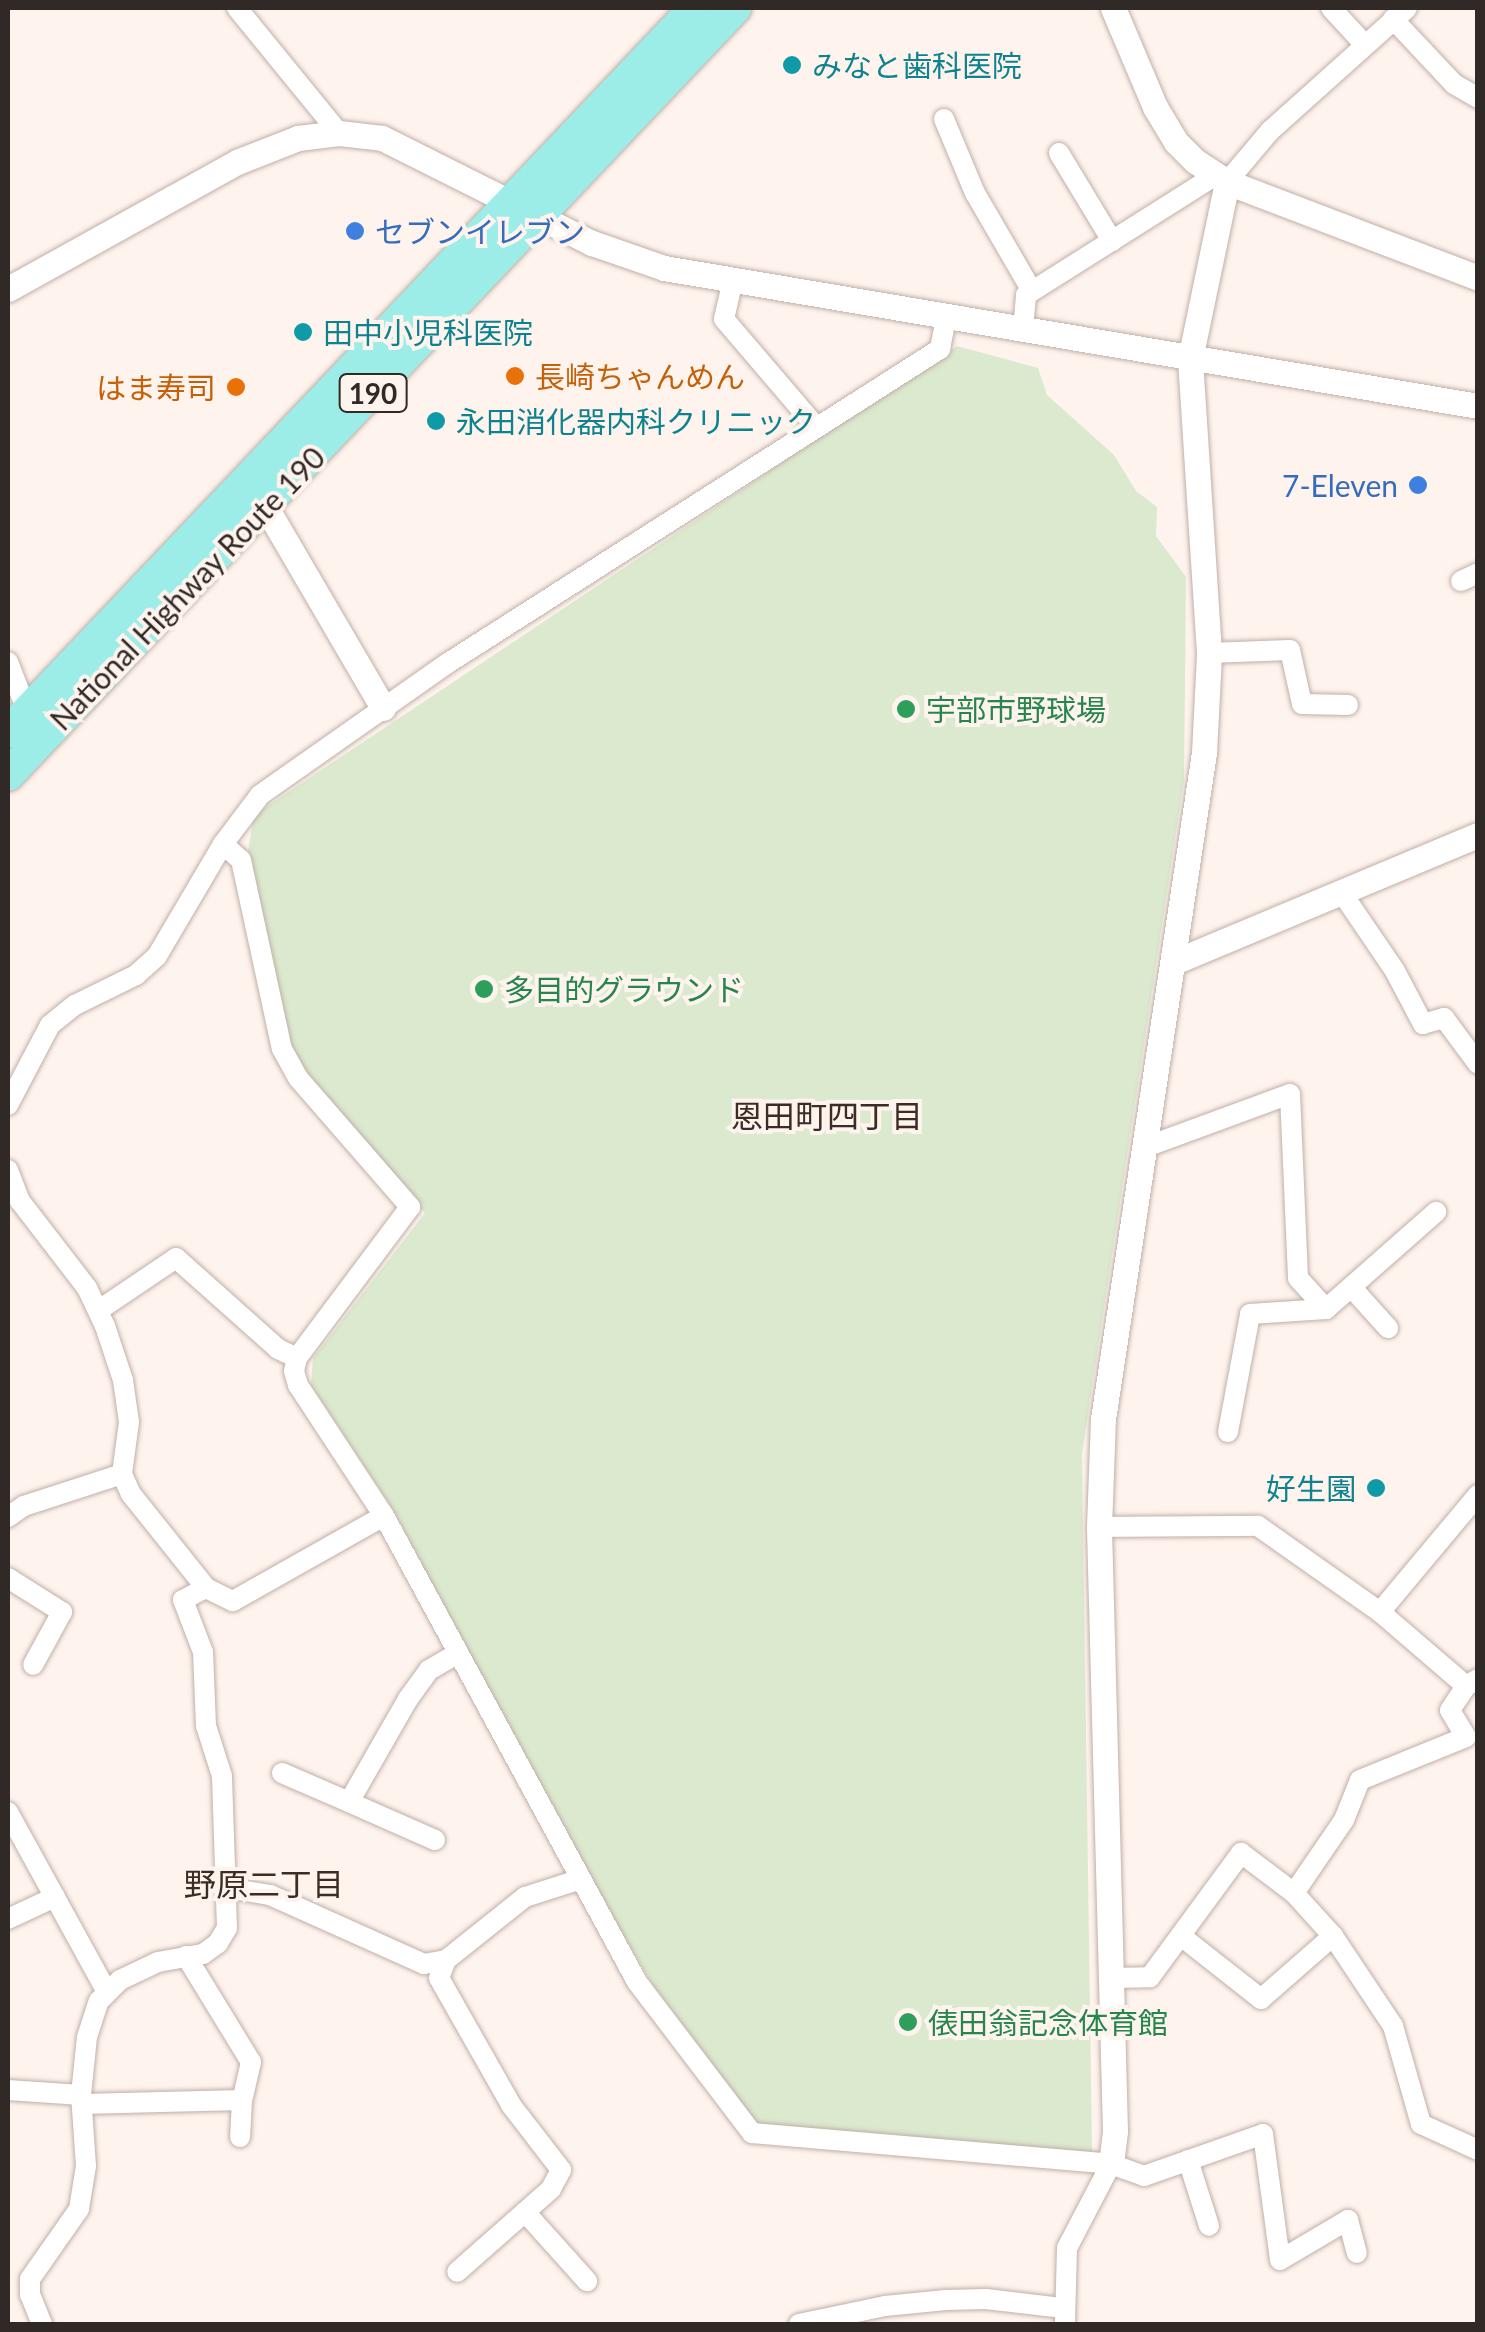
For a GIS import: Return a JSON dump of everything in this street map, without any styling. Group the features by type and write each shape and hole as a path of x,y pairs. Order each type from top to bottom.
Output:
{"highway":[{"name":"National Highway Route 190","path":"524,211 696,8"},
{"name":"National Highway Route 190","path":"8,775 258,493 524,211 735,8"},
{"name":"National Highway Route 190","path":"18,721 258,493"}],"street":[{"path":"237,8 339,132"},
{"path":"1113,8 1154,107 1176,142 1222,178 1478,278"},
{"path":"1331,8 1365,46"},
{"path":"1024,330 1026,295 1222,178 1400,13 1454,84 1478,98"},
{"path":"944,119 976,192 1032,291"},
{"path":"8,289 237,162 272,146 339,132 382,138 524,211 642,262 946,318 1478,406"},
{"path":"1059,153 1112,241"},
{"path":"799,2324 886,2315 986,2298 1064,2316 1068,2248 1111,2164 1115,2132 1099,1526 1103,1419 1204,753 1210,653 1190,359 1222,178"},
{"path":"732,280 724,319 817,428"},
{"path":"8,1104 50,1025 76,1005 136,975 157,956 224,844 260,796 334,747 382,708 940,349 946,318"},
{"path":"258,493 382,708"},
{"path":"1210,653 1290,650 1302,704 1348,706"},
{"path":"8,662 18,721"},
{"path":"1174,962 1478,836"},
{"path":"224,844 242,860 282,1049 290,1064 410,1208 297,1358 294,1372 298,1385 384,1516 637,1982 752,2133 1111,2164 1144,2176 1263,2134 1280,2260 1348,2220 1357,2253"},
{"path":"1342,892 1395,971 1423,1024 1444,1018 1478,1064"},
{"path":"1146,1146 1290,1094 1298,1278 1326,1310"},
{"path":"8,1170 20,1200 98,1310 122,1380 127,1408 122,1474 132,1494 206,1588 232,1601 384,1516"},
{"path":"1228,1432 1250,1314 1326,1310 1436,1212"},
{"path":"98,1310 176,1258 278,1350 297,1358"},
{"path":"1352,1288 1388,1328"},
{"path":"8,1517 24,1506 122,1474"},
{"path":"1380,1612 1478,1495"},
{"path":"1099,1526 1258,1526 1472,1682 1450,1710 1472,1744 1360,1780 1344,1820 1294,1893"},
{"path":"8,1578 62,1612 33,1665"},
{"path":"42,2324 30,2295 30,2279 79,2209 86,2166 81,2100 87,2037 106,1990 158,1962 203,1954 218,1944 227,1928 222,1776 206,1726 204,1652 182,1600 206,1588"},
{"path":"350,1802 408,1699 430,1670 457,1654"},
{"path":"282,1773 435,1840"},
{"path":"8,1812 106,1990"},
{"path":"1111,1978 1150,1977 1241,1853 1294,1893 1333,1936 1393,2026 1421,2124 1478,2150"},
{"path":"228,1888 270,1895 424,1964 446,1960 525,1897 581,1879"},
{"path":"8,1919 55,1898"},
{"path":"1182,1936 1261,2000 1333,1936"},
{"path":"186,1956 251,2062 242,2100 240,2137"},
{"path":"446,1960 440,1978 512,2105 561,2170 551,2189 457,2272"},
{"path":"8,2090 81,2100 242,2100"},
{"path":"1188,2160 1208,2226"},
{"path":"525,2212 587,2281"}],"green space":[{"path":"957,346 1038,368 1047,395 1114,455 1136,491 1157,507 1156,536 1186,577 1184,780 1082,1454 1092,2152 757,2125 655,1988 587,1874 394,1511 311,1385 313,1358 425,1213 306,1076 290,1042 248,851 254,815"}],"place":[{"name":"みなと歯科医院","path":"792,65"},
{"name":"セブンイレブン","path":"355,231"},
{"name":"田中小児科医院","path":"303,332"},
{"name":"長崎ちゃんめん","path":"515,376"},
{"name":"はま寿司","path":"236,387"},
{"name":"永田消化器内科クリニック","path":"436,421"},
{"name":"7-Eleven","path":"1418,485"},
{"name":"宇部市野球場","path":"906,709"},
{"name":"多目的グラウンド","path":"484,989"},
{"name":"好生園","path":"1376,1488"},
{"name":"俵田翁記念体育館","path":"908,2022"}],"district":[{"name":"恩田町四丁目","path":"827,1116"},
{"name":"野原二丁目","path":"264,1884"}]}
